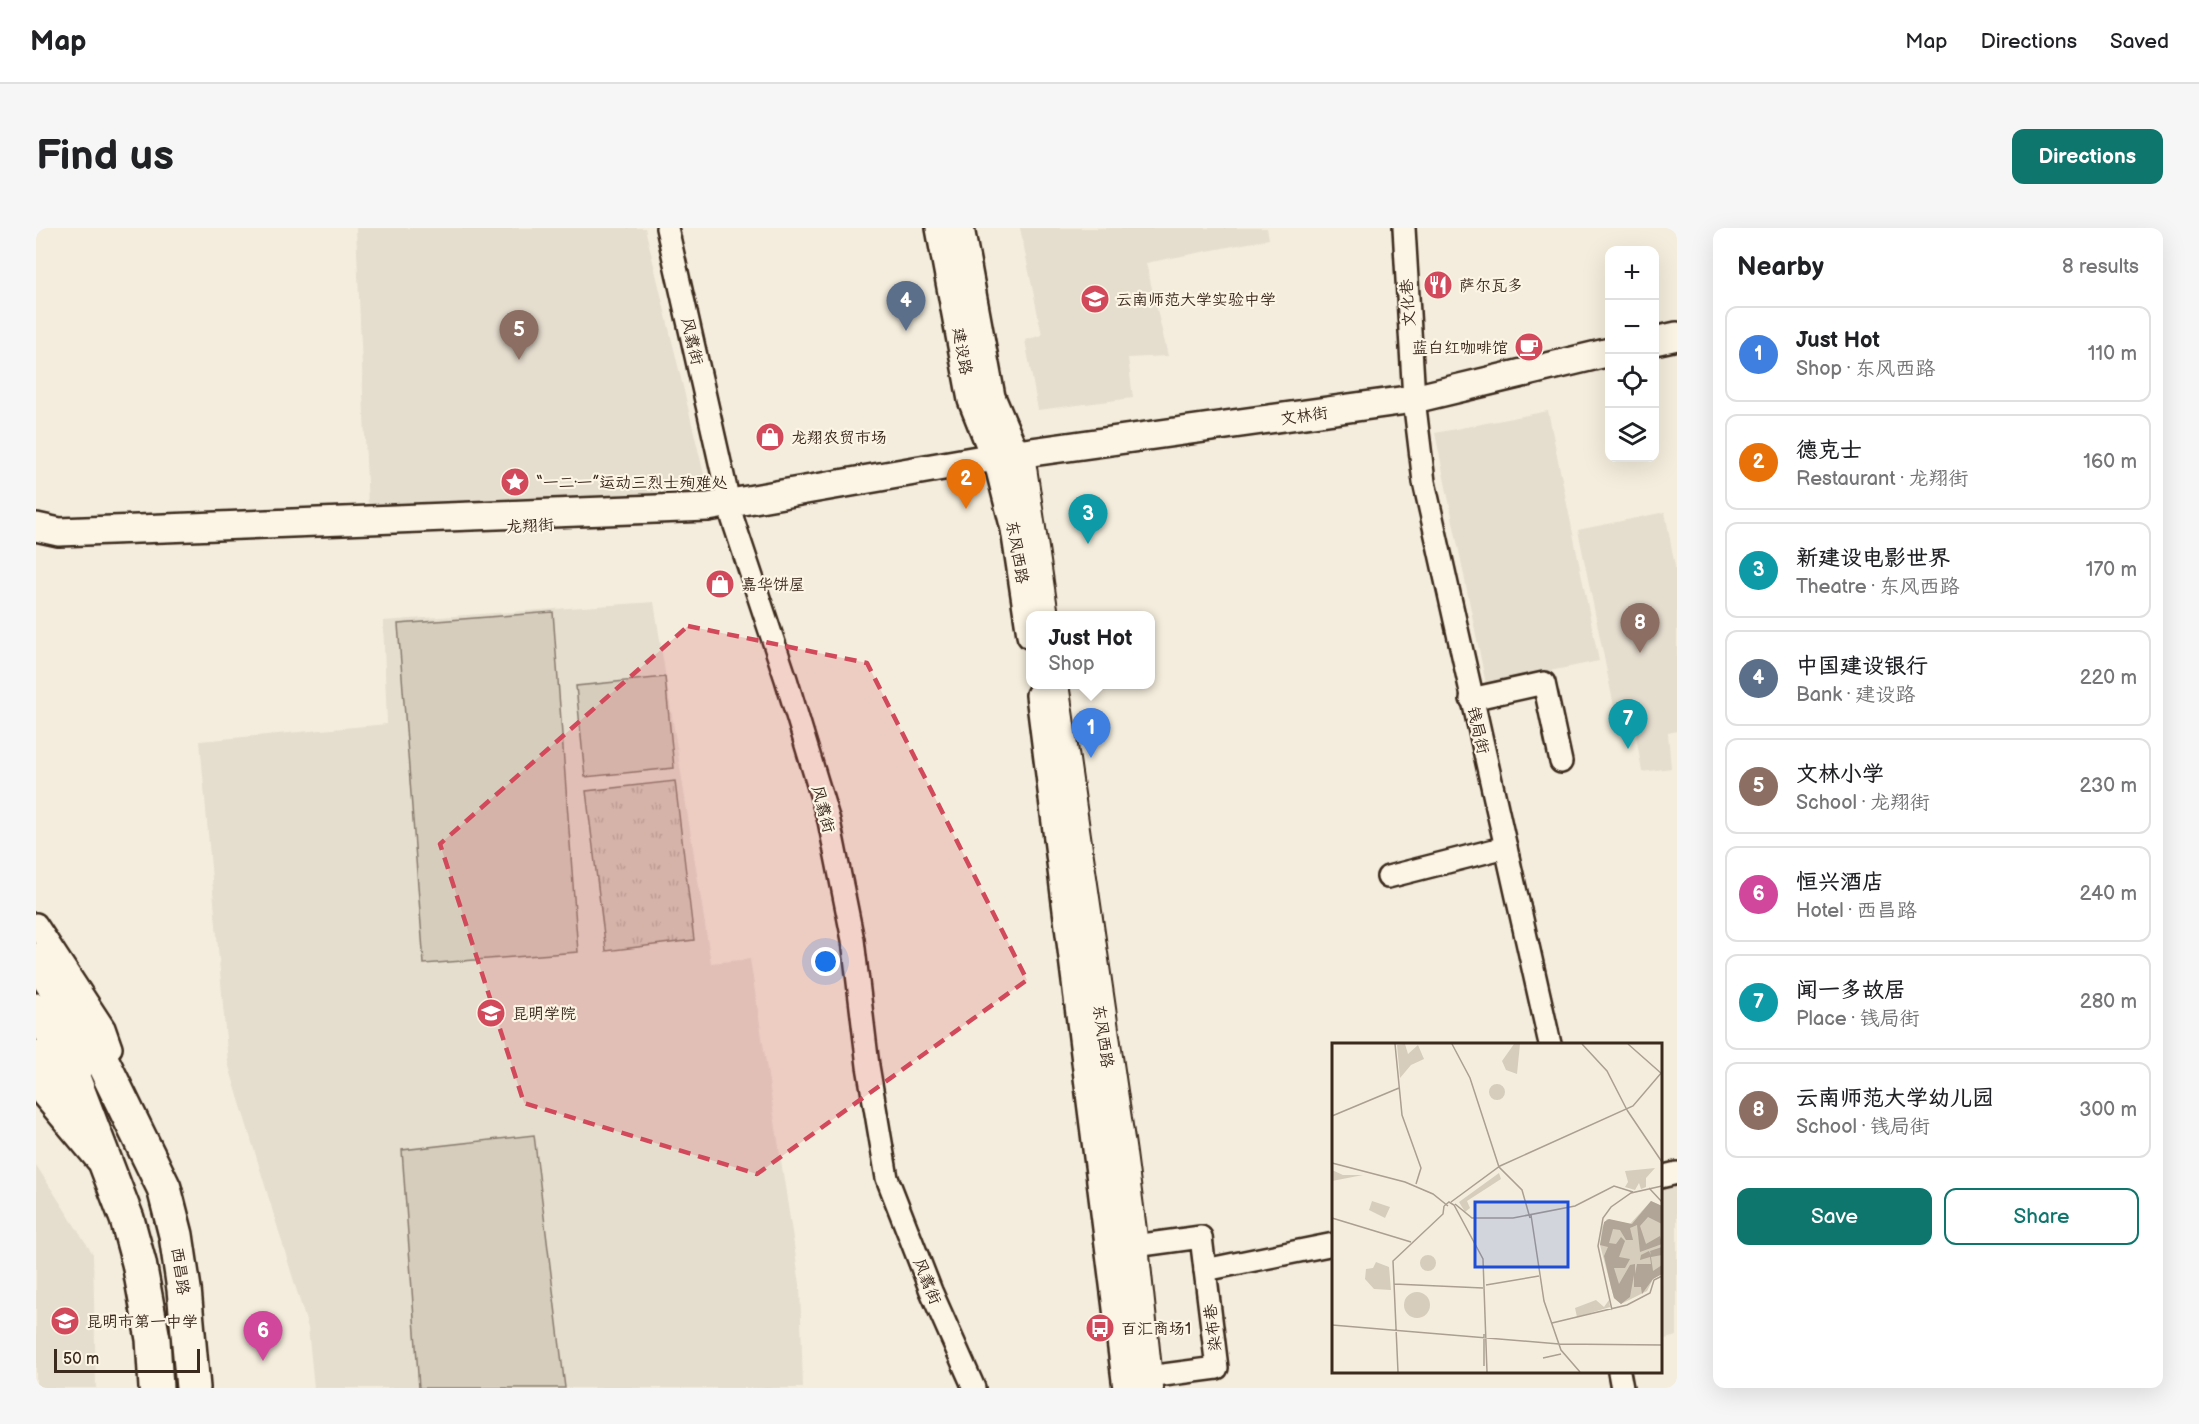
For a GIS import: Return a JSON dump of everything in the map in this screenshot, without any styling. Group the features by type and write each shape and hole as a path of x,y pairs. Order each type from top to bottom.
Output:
{"main road":[{"name":"东风西路","path":"1008,463 1042,611"},
{"name":"东风西路","path":"1054,689 1137,1383"},
{"name":"西昌路","path":"36,960 90,1036 164,1188 176,1235 184,1289 193,1388"},
{"name":"西昌路","path":"36,1010 49,1053 108,1174 127,1219 139,1263 153,1339 156,1388"},
{"name":"西昌路","path":"49,1053 150,1159"}],"street":[{"name":"风翥街","path":"667,228 731,512 786,679 829,821 853,940 868,1066 887,1178 931,1291 974,1388"},
{"name":"建设路","path":"940,228 972,400 1008,463"},
{"name":"建设路","path":"960,228 992,397 1008,463"},
{"name":"文化巷","path":"1404,228 1415,407"},
{"path":"1659,340 1677,336"},
{"path":"1659,356 1677,351"},
{"name":"文林街","path":"1415,407 1605,353"},
{"name":"文林街","path":"1008,463 1415,407 1605,369"},
{"name":"钱局街","path":"1415,407 1424,482 1550,1043"},
{"name":"龙翔街","path":"36,542 62,546 708,517 1008,463"},
{"name":"东风西路","path":"1008,463 1027,611"},
{"name":"龙翔街","path":"36,527 59,532 708,507 731,512"},
{"path":"1471,699 1544,683 1561,762"},
{"name":"东风西路","path":"1040,689 1122,1248"},
{"path":"1388,877 1506,847"},
{"path":"36,924 104,1028 150,1159"},
{"path":"36,1088 108,1174"},
{"path":"1662,1177 1677,1173"},
{"name":"染布巷","path":"1122,1248 1201,1237 1217,1368 1137,1383"},
{"path":"1205,1270 1332,1244"},
{"path":"1619,1373 1622,1388"}],"highlighted area":[{"path":"688,626 867,663 1027,980 757,1174 524,1103 440,844"}],"shaded area":[{"path":"356,228 645,228 708,491 368,508"},
{"name":"云南师范大学实验中学","path":"1020,228 1267,228 1269,239 1146,263 1168,356 1128,358 1133,398 1038,410 1025,340 1042,335"},
{"path":"1548,411 1599,661 1486,684 1435,433"},
{"path":"1665,512 1677,577 1677,731 1668,733 1671,768 1642,772 1635,729 1619,731 1578,530"},
{"name":"昆明学院","path":"654,602 711,963 750,959 800,1284 803,1388 314,1388 308,1328 228,1063 200,741 387,724 383,621"},
{"name":"昆明市第一中学","path":"36,1165 93,1254 96,1388 36,1388"},
{"path":"1677,1185 1677,1336 1662,1340 1662,1188"}],"green space":[{"path":"553,612 578,952 424,964 398,624"},
{"path":"665,677 674,768 585,777 576,686"},
{"path":"675,781 694,940 606,951 586,791"},
{"path":"534,1135 565,1388 419,1388 402,1150"}],"place":[{"name":"萨尔瓦多","path":"1438,285"},
{"name":"云南师范大学实验中学","path":"1095,299"},
{"name":"中国建设银行","path":"906,331"},
{"name":"蓝白红咖啡馆","path":"1529,347"},
{"name":"文林小学","path":"519,360"},
{"name":"龙翔农贸市场","path":"770,437"},
{"name":"“一二·一”运动三烈士殉难处","path":"515,482"},
{"name":"德克士","path":"966,509"},
{"name":"新建设电影世界","path":"1088,544"},
{"name":"嘉华饼屋","path":"720,584"},
{"name":"云南师范大学幼儿园","path":"1640,653"},
{"name":"闻一多故居","path":"1628,749"},
{"name":"Just Hot","path":"1091,758"},
{"name":"昆明学院","path":"491,1013"},
{"name":"昆明市第一中学","path":"65,1321"},
{"name":"百汇商场1","path":"1100,1328"},
{"name":"恒兴酒店","path":"263,1361"}]}
